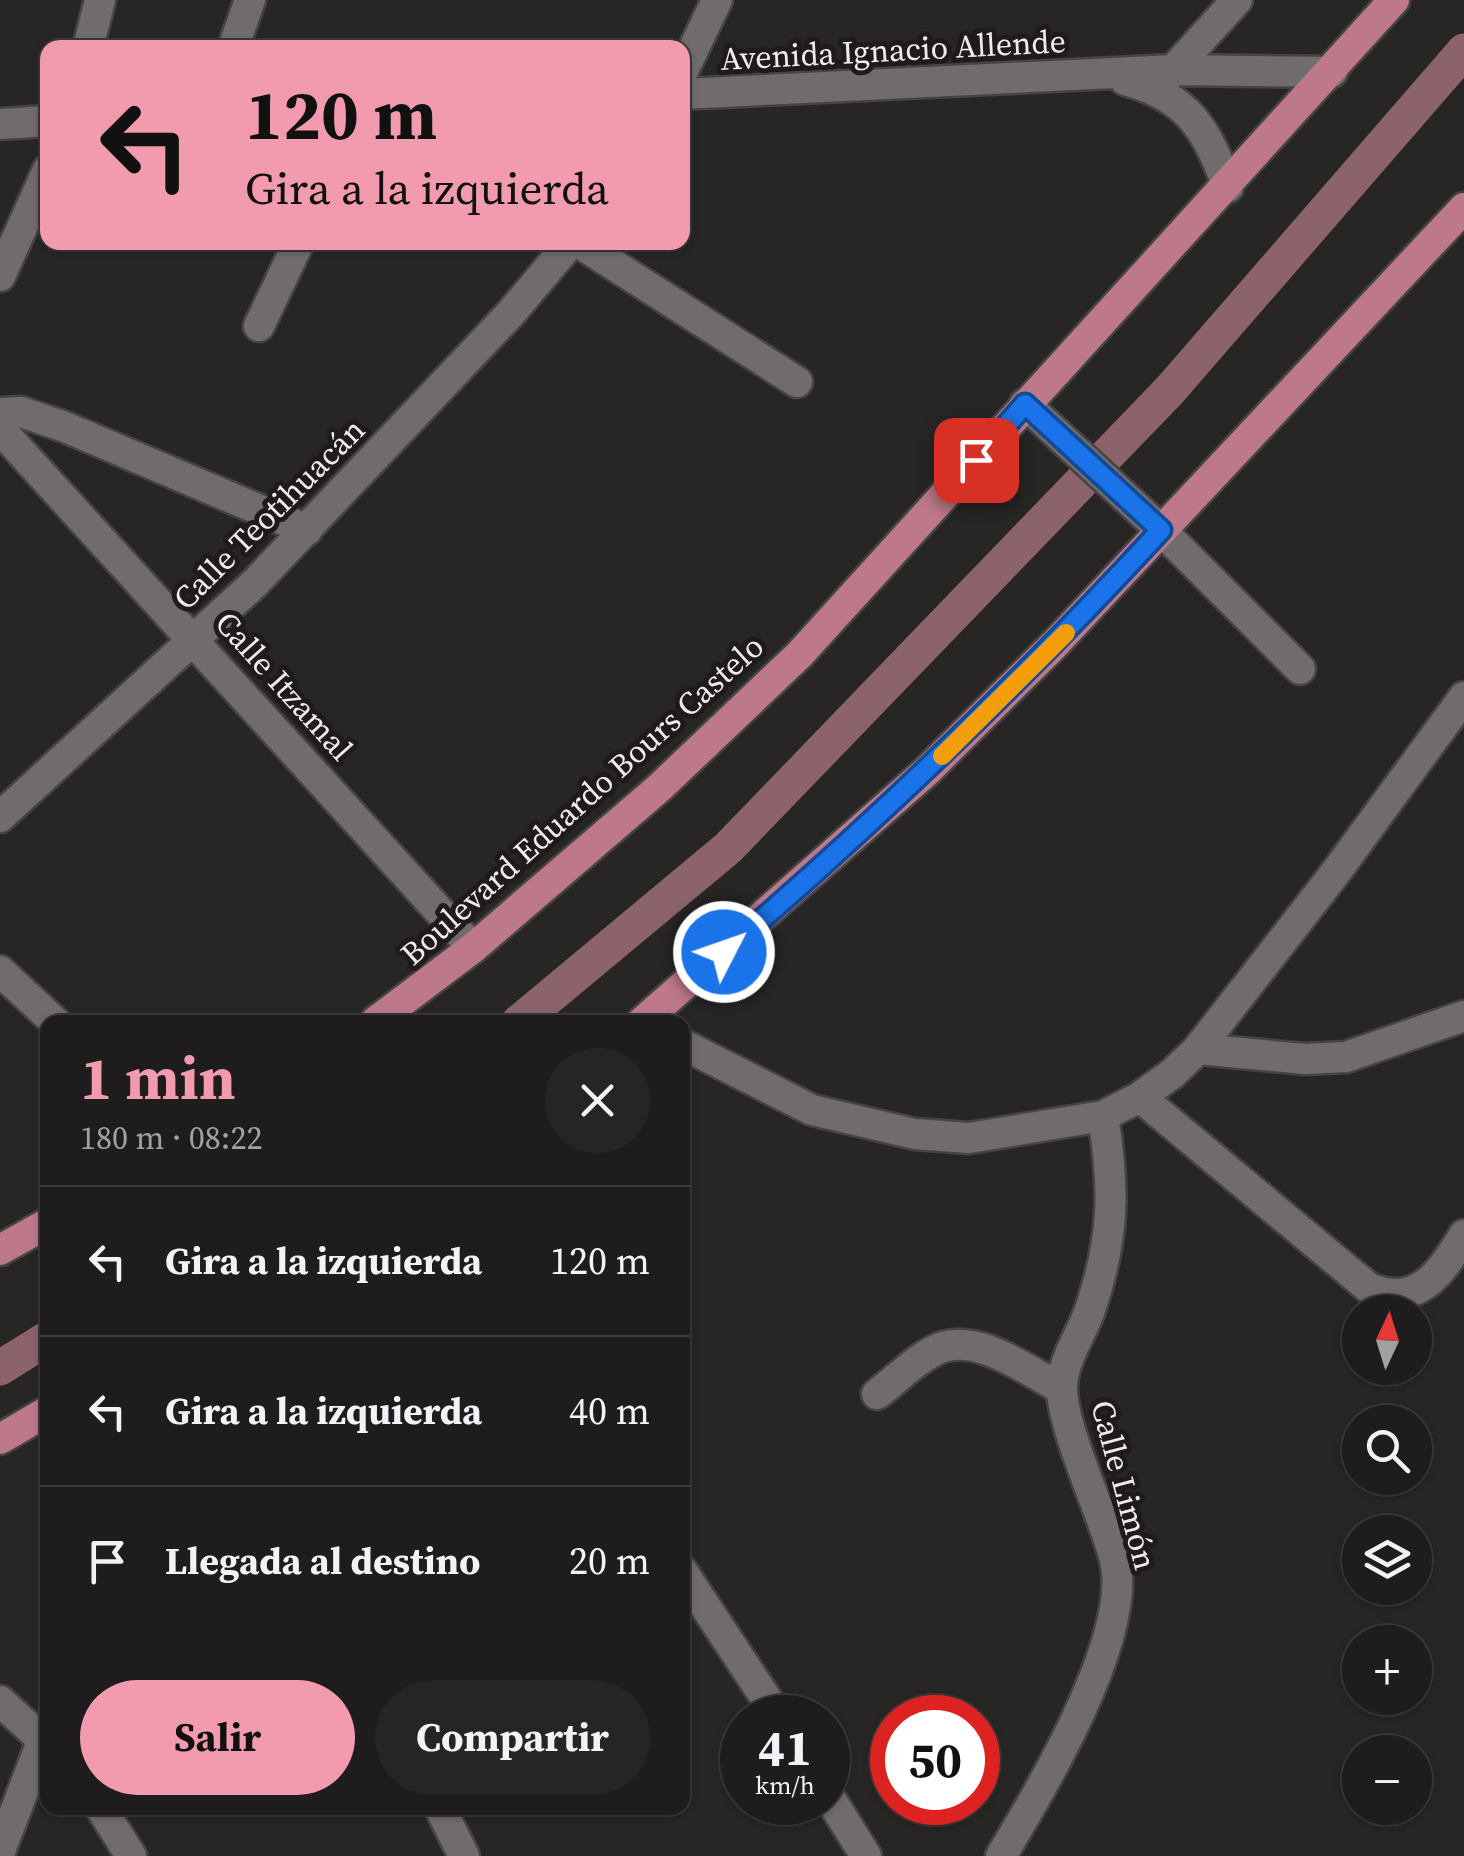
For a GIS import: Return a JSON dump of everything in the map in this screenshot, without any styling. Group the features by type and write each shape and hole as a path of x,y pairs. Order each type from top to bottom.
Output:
{"main road":[{"name":"Boulevard Eduardo Bours Castelo","path":"383,1015 474,948 659,788 744,708 902,545 1025,404 1228,188 1394,0"},
{"path":"651,1015 927,771 1055,644 1152,523 1464,208"},
{"path":"0,1250 40,1227"},
{"path":"0,1439 40,1416"}],"street":[{"path":"90,40 100,0"},
{"path":"236,40 250,0"},
{"path":"690,57 717,0"},
{"path":"1228,188 1202,131 1165,80 1237,0"},
{"name":"Avenida Ignacio Allende","path":"690,94 1108,75 1165,80 1332,72"},
{"path":"0,124 40,122"},
{"path":"0,276 40,188"},
{"path":"258,326 295,250"},
{"name":"Calle Teotihuacán","path":"0,818 307,530 568,250"},
{"path":"588,250 797,382"},
{"path":"1025,404 1300,669"},
{"path":"0,413 21,412 64,427 307,530"},
{"name":"Calle Itzamal","path":"0,429 474,948"},
{"path":"690,1048 812,1110 915,1134 968,1138 1102,1116 1140,1097 1174,1073 1198,1049 1336,872 1464,696"},
{"path":"0,970 47,1015"},
{"path":"1198,1049 1305,1060 1346,1057 1464,1016"},
{"path":"1140,1097 1369,1288 1384,1294 1407,1295 1427,1286 1460,1250"},
{"name":"Calle Limón","path":"1000,1856 1037,1796 1099,1662 1118,1600 1116,1561 1069,1424 1062,1389 1066,1366 1105,1265 1112,1220 1112,1176 1102,1116"},
{"path":"878,1394 937,1349 952,1345 998,1355 1062,1389"},
{"path":"690,1582 764,1695"},
{"path":"0,1701 40,1737"},
{"path":"0,1851 40,1754"},
{"path":"106,1815 131,1856"},
{"path":"444,1815 464,1856"},
{"path":"847,1825 866,1856"}],"waterway":[{"path":"527,1015 728,848 1170,390 1464,51"},
{"path":"0,1368 40,1343"}],"slow traffic":[{"path":"942,756 1066,633"}],"route":[{"path":"724,952 927,771 1055,644 1161,530 1025,404 976,460"}]}
